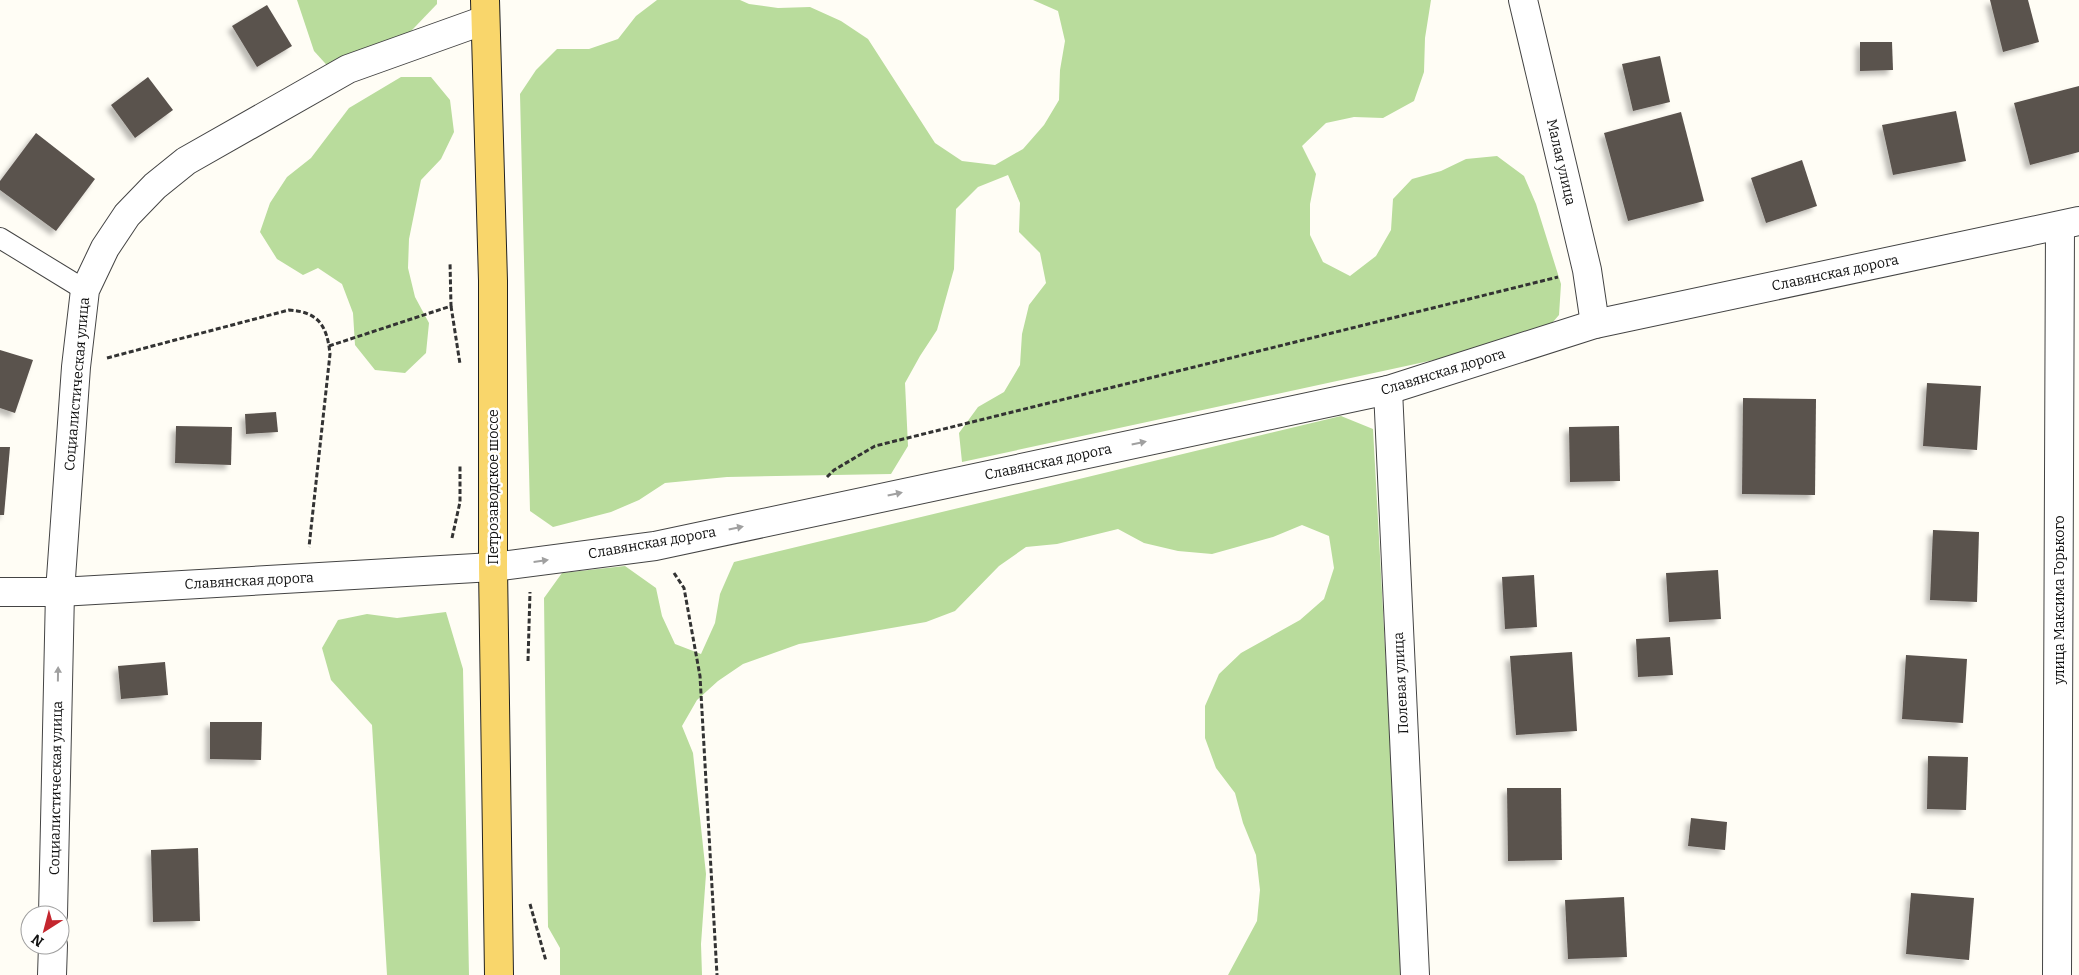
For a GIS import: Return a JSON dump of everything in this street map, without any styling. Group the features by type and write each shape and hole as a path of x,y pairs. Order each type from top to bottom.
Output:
{"main road":[{"name":"Петрозаводское шоссе","path":"485,10 493,281 493,567 499,975"}],"street":[{"name":"Малая улица","path":"1523,0 1587,270 1595,324"},
{"name":"Социалистическая улица","path":"54,905 60,592 76,367 86,290 105,248 128,215 155,186 186,161 348,69 485,10"},
{"name":"Славянская дорога","path":"0,592 60,592 493,567 655,546 1388,390 1595,324 2070,223"},
{"name":"улица Максима Горького","path":"2057,975 2070,223"},
{"name":"Полевая улица","path":"1388,390 1414,975"},
{"path":"52,975 53,955"}],"lane":[{"path":"0,238 86,290"}],"path":[{"path":"450,262 451,306 461,367"},
{"path":"823,481 834,470 875,446 1587,270"},
{"path":"329,346 451,306"},
{"path":"76,367 289,310 300,311 319,321 325,329 330,354 306,578"},
{"path":"460,463 460,502"},
{"path":"655,546 684,588 700,676 717,975"},
{"path":"528,665 528,626 533,562"},
{"path":"529,898 546,961"}],"green space":[{"path":"297,0 437,0 437,4 390,53 334,73 314,51"},
{"path":"657,0 740,0 749,4 778,8 810,7 841,21 868,39 935,143 962,161 995,165 1023,149 1044,125 1059,100 1060,70 1065,41 1058,11 1033,0 1431,0 1425,38 1424,72 1414,101 1383,118 1354,117 1326,123 1302,146 1316,174 1310,204 1310,235 1323,262 1350,276 1376,256 1391,230 1393,199 1412,179 1441,171 1466,159 1497,156 1524,176 1536,204 1561,284 1559,315 1540,337 962,462 959,433 978,407 1004,392 1020,365 1022,334 1029,305 1046,283 1040,253 1019,232 1020,203 1008,175 978,187 956,209 954,269 937,330 905,383 908,446 891,474 727,477 665,483 639,500 611,512 553,527 530,511 520,94 536,70 557,49 589,49 618,39 636,16"},
{"path":"401,77 431,77 450,100 454,132 441,159 421,180 409,239 408,268 415,297 429,323 426,353 405,373 375,370 355,345 353,313 342,284 318,268 303,275 277,259 260,232 270,203 287,177 311,158 349,108"},
{"path":"1341,416 1373,429 1403,975 1228,975 1257,921 1260,890 1256,855 1243,823 1235,793 1216,768 1205,738 1205,706 1219,674 1241,653 1300,620 1324,599 1334,568 1329,536 1302,525 1273,537 1212,554 1178,551 1144,543 1118,529 1057,544 1026,547 999,566 955,611 926,622 799,644 743,664 718,681 697,700 682,726 693,753 706,874 701,944 702,975 560,975 560,948 548,927 544,598 562,573 625,566 656,588 662,616 675,644 701,654 715,623 720,594 734,562"},
{"path":"446,612 463,669 469,975 387,975 372,725 331,680 322,648 338,620 367,614 397,618"}],"building":[{"path":"1990,0 2028,0 2039,42 2003,52"},
{"path":"267,5 292,46 257,67 232,26"},
{"path":"1860,42 1892,42 1893,70 1860,71"},
{"path":"1660,56 1670,102 1633,111 1622,64"},
{"path":"148,77 173,110 135,138 111,105"},
{"path":"2079,86 2079,152 2030,165 2014,103"},
{"path":"1956,111 1966,161 1893,175 1882,125"},
{"path":"1681,112 1704,201 1628,221 1604,133"},
{"path":"36,133 95,179 56,231 0,190 0,181"},
{"path":"1802,160 1817,206 1766,223 1751,178"},
{"path":"0,350 33,360 15,413 0,408"},
{"path":"1927,383 1981,386 1977,450 1923,446"},
{"path":"1743,398 1816,399 1815,495 1742,494"},
{"path":"276,412 278,432 246,434 245,414"},
{"path":"176,426 232,427 231,465 175,463"},
{"path":"1619,426 1620,481 1570,482 1569,427"},
{"path":"0,447 10,447 4,515 0,515"},
{"path":"1933,530 1979,532 1977,602 1930,600"},
{"path":"1718,570 1721,619 1669,622 1666,573"},
{"path":"1534,575 1537,627 1505,629 1502,577"},
{"path":"1670,637 1673,675 1638,677 1636,639"},
{"path":"1572,652 1577,731 1516,735 1510,656"},
{"path":"1906,655 1967,659 1963,723 1902,719"},
{"path":"165,662 168,695 121,699 118,666"},
{"path":"210,722 262,722 261,760 210,759"},
{"path":"1928,756 1968,757 1966,810 1927,809"},
{"path":"1507,788 1561,788 1562,860 1508,861"},
{"path":"1691,818 1727,822 1725,850 1688,846"},
{"path":"198,848 200,921 153,922 151,850"},
{"path":"1911,893 1974,898 1969,960 1906,954"},
{"path":"1624,897 1627,957 1568,959 1565,900"}]}
